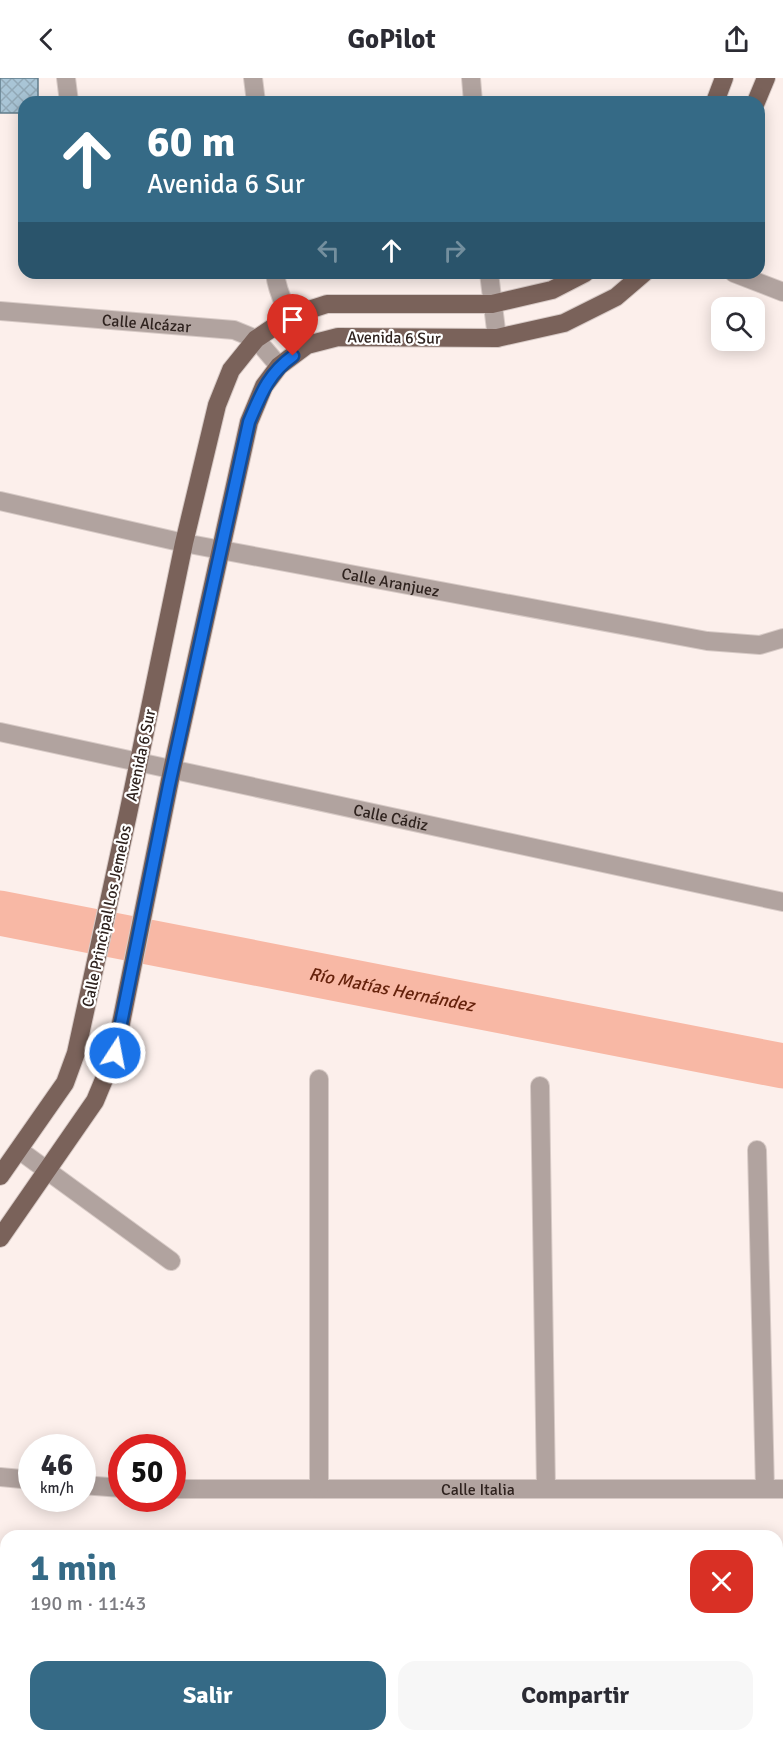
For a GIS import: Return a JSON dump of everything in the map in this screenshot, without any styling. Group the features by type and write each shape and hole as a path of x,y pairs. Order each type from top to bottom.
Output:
{"main road":[{"path":"717,96 724,78"},
{"path":"758,96 766,78"},
{"name":"Avenida 6 Sur","path":"128,814 184,543 218,405 231,370 256,339 290,316 327,304 492,304 552,290 573,279"},
{"name":"Avenida 6 Sur","path":"47,1171 95,1101 115,1053 162,817 249,422 264,386 279,366 307,345 338,336 497,338 564,323 616,297 637,279"},
{"name":"Calle Principal Los Jemelos","path":"0,1176 64,1083 76,1053 128,814"},
{"path":"0,1238 47,1171"}],"street":[{"path":"66,78 68,96"},
{"path":"253,78 255,96"},
{"path":"471,78 472,96"},
{"path":"276,279 290,316 307,345"},
{"path":"490,279 497,338"},
{"path":"749,279 783,292"},
{"name":"Calle Alcázar","path":"0,311 234,330 256,339"},
{"path":"256,339 279,366"},
{"name":"Calle Aranjuez","path":"0,501 184,543 707,641 760,645 783,638"},
{"name":"Calle Cádiz","path":"0,732 783,902"},
{"path":"319,1079 319,1489"},
{"path":"540,1086 546,1489"},
{"path":"19,1150 171,1261"},
{"path":"757,1150 765,1489"},
{"path":"0,1478 18,1479"},
{"name":"Calle Italia","path":"186,1489 783,1489"}],"building":[{"path":"0,78 38,78 38,96 18,96 18,113 0,113"}],"waterway":[{"name":"Río Matías Hernández","path":"0,913 783,1066"}],"route":[{"path":"115,1053 169,785 249,422 264,386 279,366 293,356"}]}
